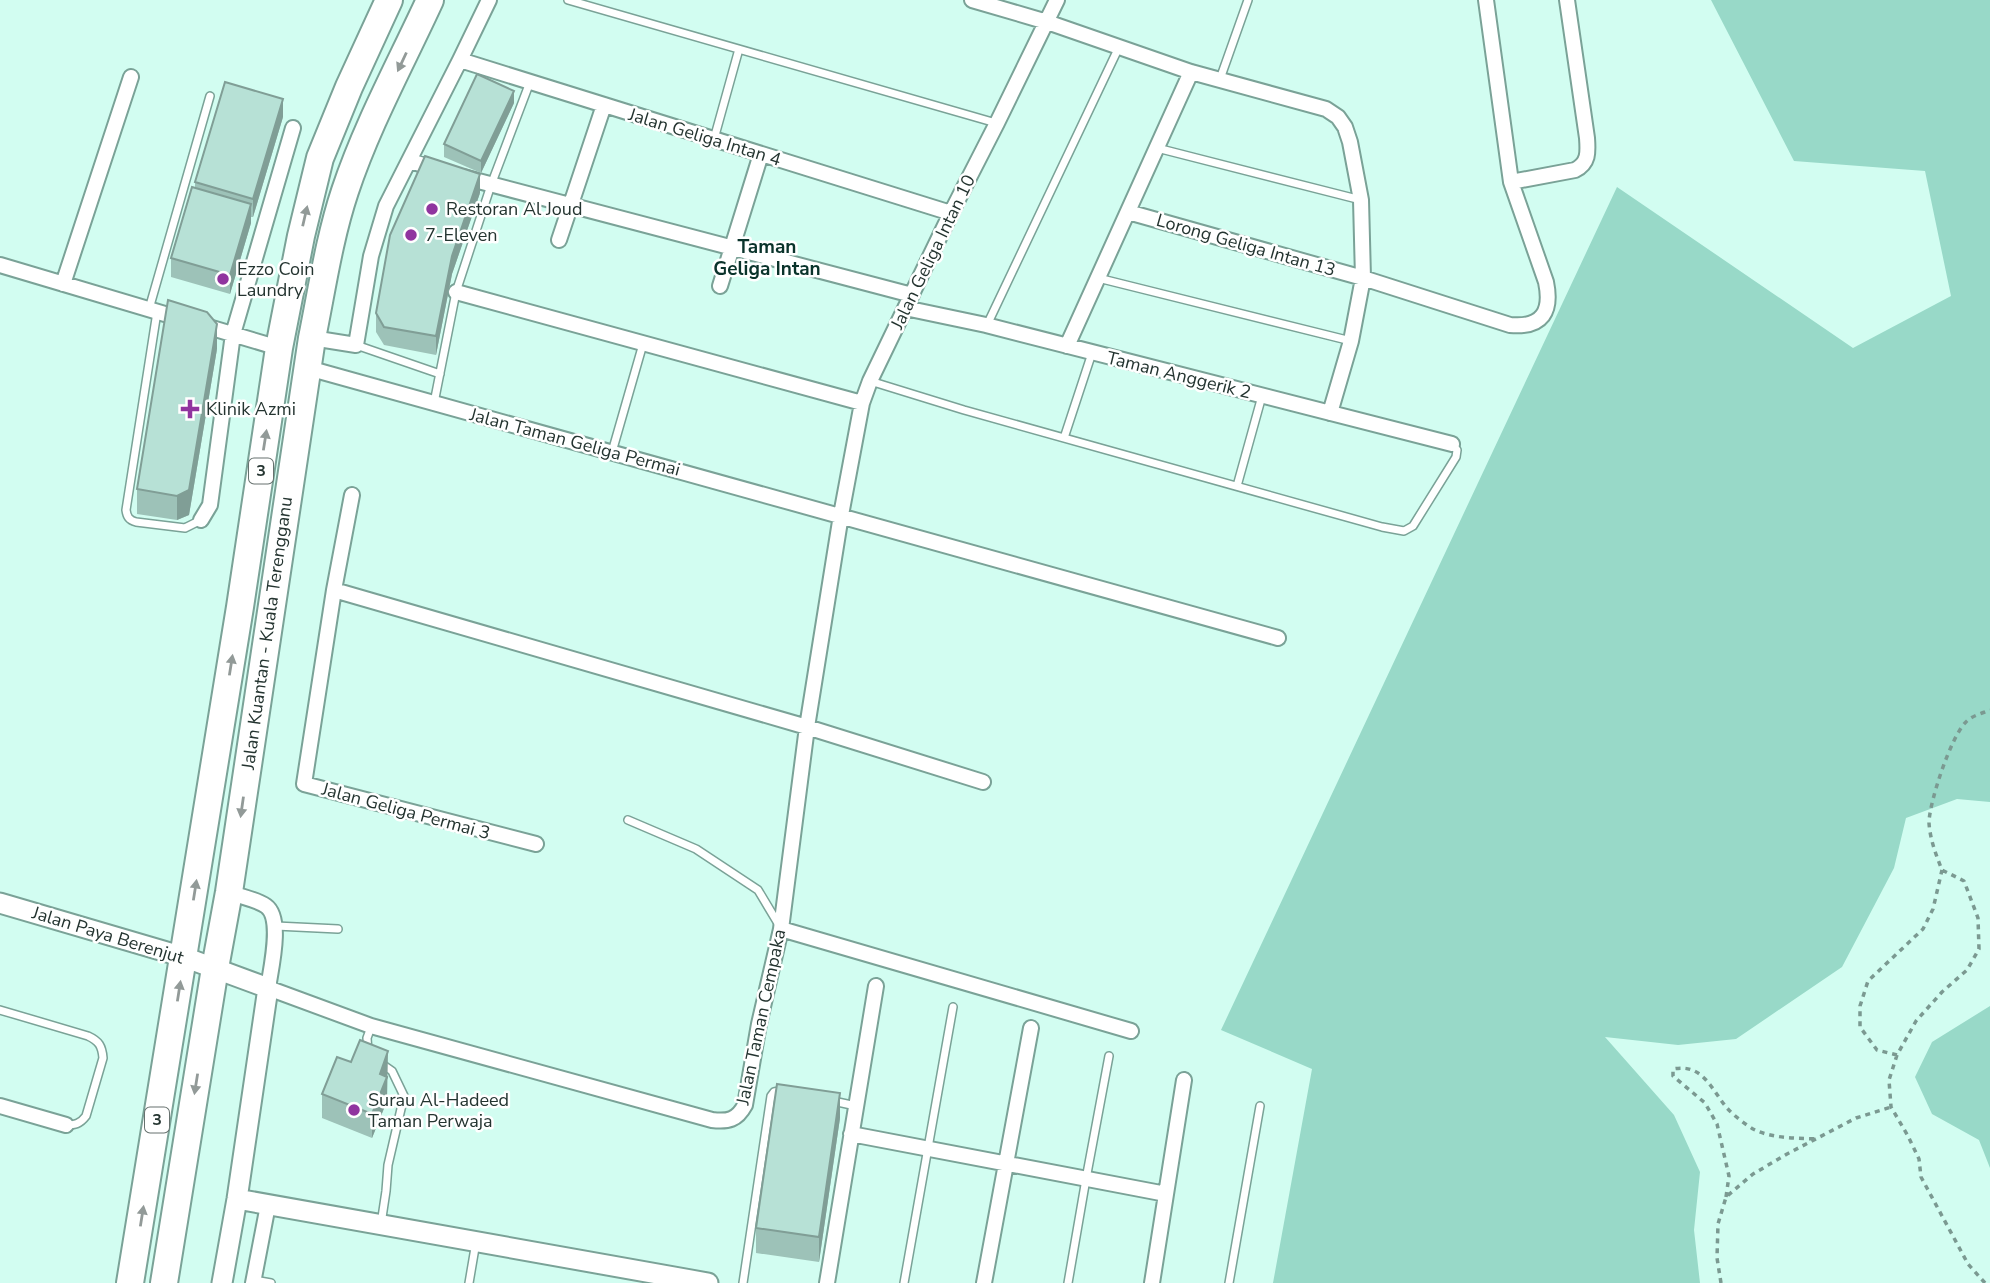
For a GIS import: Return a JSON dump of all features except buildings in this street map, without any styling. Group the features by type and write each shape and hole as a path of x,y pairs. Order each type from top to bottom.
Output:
{"highway":[{"name":"Jalan Kuantan - Kuala Terengganu","path":"130,1283 279,348 301,236 320,158 389,0"},
{"name":"Jalan Kuantan - Kuala Terengganu","path":"164,1283 229,892 312,338 335,225 365,141 430,0"}],"street":[{"path":"312,338 356,345 371,256 386,206 489,0"},
{"path":"972,0 1047,22 1191,72 1326,109 1338,117 1350,142 1361,200 1363,278 1352,341 1330,413"},
{"name":"Jalan Geliga Intan 10","path":"841,515 862,403 870,381 1057,0"},
{"path":"1486,0 1511,183 1576,170 1587,160 1587,138 1567,0"},
{"name":"Jalan Geliga Intan 4","path":"460,60 951,212"},
{"path":"1067,346 1191,72"},
{"path":"63,284 131,77"},
{"path":"559,240 604,105"},
{"path":"201,520 210,505 233,334 293,128"},
{"path":"720,286 761,154"},
{"name":"Taman Anggerik 2","path":"410,161 491,185 732,247 986,325 1452,444"},
{"name":"Lorong Geliga Intan 13","path":"1128,212 1363,278 1510,325 1524,326 1535,323 1545,312 1548,293 1511,183"},
{"path":"0,265 279,348"},
{"path":"456,292 862,403"},
{"name":"Jalan Taman Geliga Permai","path":"308,368 1278,638"},
{"path":"352,495 334,590 807,727 983,782"},
{"name":"Jalan Taman Cempaka","path":"268,988 371,1026 712,1121 725,1122 740,1114 745,1105 759,1024 781,929 807,727 841,515"},
{"name":"Jalan Geliga Permai 3","path":"334,590 304,784 536,844"},
{"path":"222,1283 237,1199 276,926 273,912 264,905 229,892"},
{"name":"Jalan Paya Berenjut","path":"0,903 184,957 268,988"},
{"path":"781,929 1131,1031"},
{"path":"827,1283 876,986"},
{"path":"984,1283 1031,1028"},
{"path":"1152,1283 1184,1080"},
{"path":"0,1106 66,1125"},
{"path":"851,1134 1166,1194"},
{"path":"237,1199 702,1282"},
{"path":"253,1281 268,1205"}],"lane":[{"path":"568,0 997,123"},
{"path":"1220,79 1248,0"},
{"path":"986,325 1119,47"},
{"path":"714,139 739,49"},
{"path":"434,403 456,292 491,185 530,82"},
{"path":"201,520 185,528 136,522 130,520 126,510 153,310 210,96"},
{"path":"1156,148 1361,200"},
{"path":"1098,278 1352,341"},
{"path":"612,452 643,343"},
{"path":"356,345 440,374"},
{"path":"1065,438 1092,353"},
{"path":"870,381 1065,438 1404,531 1413,526 1456,457 1457,450 1452,444"},
{"path":"1237,486 1262,396"},
{"path":"628,820 696,849 758,890 781,929"},
{"path":"276,926 338,929"},
{"path":"904,1283 953,1007"},
{"path":"0,1010 88,1036 97,1041 103,1049 103,1058 86,1116 82,1122 66,1125"},
{"path":"371,1026 367,1038 368,1054 392,1071 404,1096 388,1165 381,1225"},
{"path":"1069,1283 1109,1056"},
{"path":"743,1283 771,1096 779,1090 795,1093"},
{"path":"820,1098 856,1106"},
{"path":"1229,1283 1260,1106"},
{"path":"469,1283 476,1242"},
{"path":"253,1281 271,1283"}],"path":[{"path":"1897,1055 1877,1050 1860,1027 1860,1006 1868,981 1923,929 1933,909 1942,870 1933,846 1929,821 1938,782 1949,747 1966,721 1990,710"},
{"path":"1942,870 1964,881 1978,918 1979,949 1967,970 1942,992 1916,1021 1897,1055 1889,1080 1891,1107 1919,1159 1920,1177 1968,1264 1985,1283"},
{"path":"1721,1283 1717,1258 1718,1224 1729,1176 1717,1124 1704,1103 1673,1076 1673,1069 1684,1067 1699,1074 1714,1089 1728,1110 1753,1129 1774,1136 1819,1139"},
{"path":"1726,1197 1753,1174 1787,1154 1856,1118 1891,1107"}],"green space":[{"path":"1711,0 1990,0 1990,802 1957,799 1906,818 1894,868 1842,967 1736,1039 1678,1045 1605,1037 1674,1115 1700,1172 1694,1230 1700,1283 1273,1283 1312,1069 1221,1030 1617,187 1853,348 1951,296 1925,171 1794,161"},
{"path":"1990,1006 1990,1168 1979,1140 1932,1114 1915,1077 1932,1042"}],"place":[{"name":"Restoran Al Joud","path":"432,209"},
{"name":"7-Eleven","path":"411,235"},
{"name":"Ezzo Coin Laundry","path":"223,279"},
{"name":"Klinik Azmi","path":"190,409"},
{"name":"Surau Al-Hadeed Taman Perwaja","path":"354,1110"}],"district":[{"name":"Taman Geliga Intan","path":"767,258"}]}
